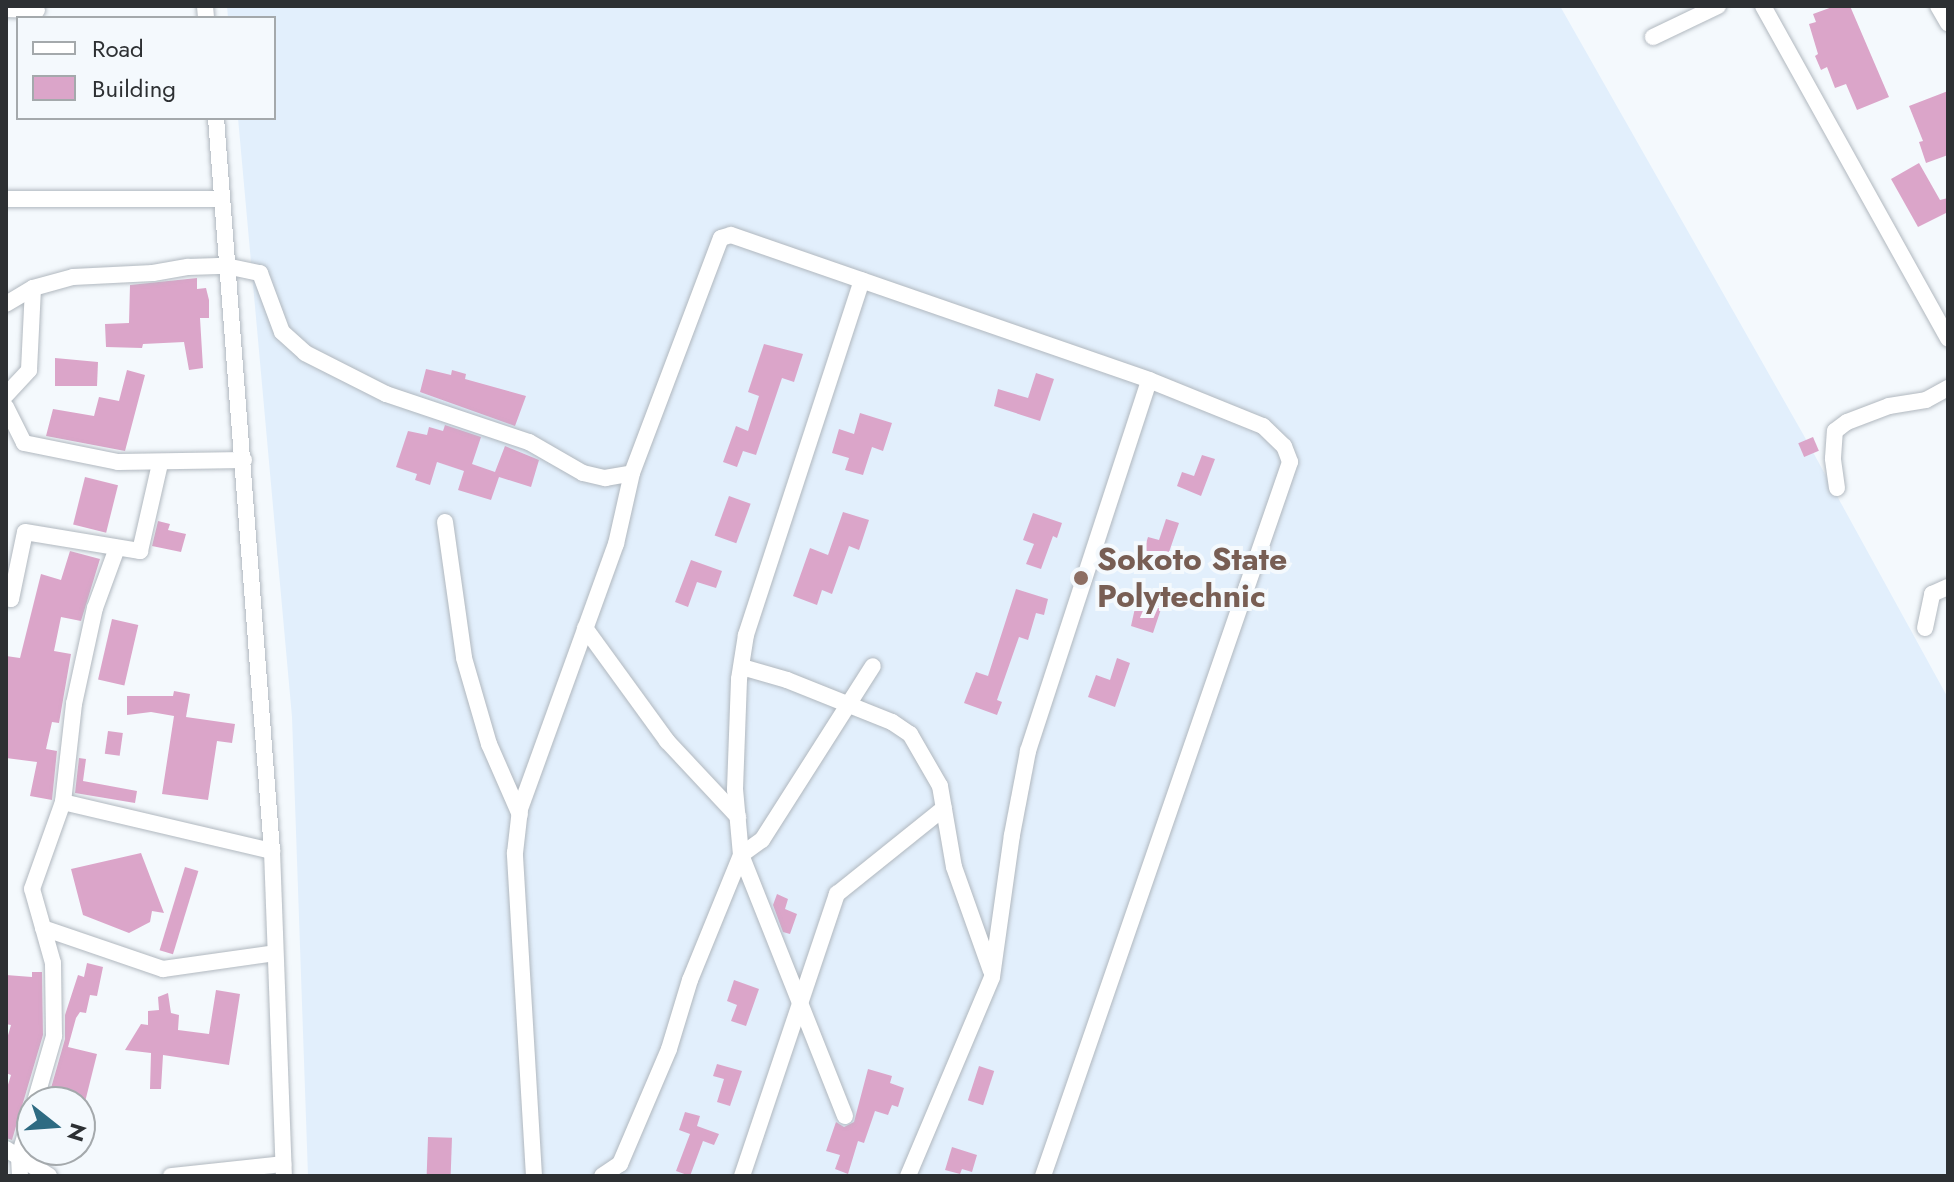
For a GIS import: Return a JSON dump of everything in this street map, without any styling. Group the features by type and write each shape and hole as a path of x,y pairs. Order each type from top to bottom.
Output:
{"street":[{"path":"1653,37 1718,6"},
{"path":"1763,6 1948,339"},
{"path":"1938,6 1948,23"},
{"path":"6,9 37,10"},
{"path":"171,1176 283,1170 272,851 216,120"},
{"path":"6,199 222,199"},
{"path":"534,1176 515,853 520,815 548,725 616,544 632,473 721,238 731,235 1149,380 1263,426 1284,446 1290,462 1043,1176"},
{"path":"6,304 33,288 73,277 226,266 260,273 282,332 305,353 386,394 529,442 583,473 605,478 632,473"},
{"path":"845,1116 741,855 735,789 746,635 862,281"},
{"path":"6,395 29,370 33,288"},
{"path":"908,1176 992,977 1012,835 1028,751 1149,380"},
{"path":"1837,488 1833,458 1835,431 1847,422 1889,406 1926,400 1948,388"},
{"path":"6,407 24,443 118,462 160,464 244,460"},
{"path":"6,598 11,599 25,532 140,551 160,464"},
{"path":"445,522 464,658 489,744 520,815"},
{"path":"40,1086 54,1036 53,963 32,889 63,802 74,704 95,608 117,548"},
{"path":"1925,628 1932,594 1948,587"},
{"path":"585,628 667,741 738,817"},
{"path":"602,1176 620,1164 669,1049 690,980 741,855 762,840 873,666"},
{"path":"742,667 787,680 848,704 892,722 910,734 940,786 954,867 992,977"},
{"path":"63,802 272,851"},
{"path":"742,1176 837,894 944,808"},
{"path":"43,928 163,969 275,953"},
{"path":"13,1153 20,1176"},
{"path":"13,1153 49,1176"}],"shaded area":[{"name":"Sokoto State Polytechnic","path":"227,6 1560,6 1803,434 1948,698 1948,1176 308,1176 292,717 238,120 276,120 276,16 228,16"}],"building":[{"path":"1835,6 1850,6 1889,97 1857,110 1846,84 1835,88 1827,67 1821,70 1815,56 1818,54 1809,24 1816,22 1813,14"},
{"path":"1948,91 1948,155 1926,163 1919,142 1923,141 1909,106"},
{"path":"1919,163 1940,200 1948,198 1948,212 1918,227 1891,179"},
{"path":"197,278 197,289 206,288 209,300 209,318 200,318 203,368 189,370 184,342 143,344 142,348 106,347 105,324 129,323 130,285"},
{"path":"764,344 803,354 794,382 782,378 756,455 743,451 737,467 723,462 736,426 748,431 759,396 748,392"},
{"path":"55,358 98,362 97,386 55,386"},
{"path":"426,369 451,375 452,370 466,374 465,379 526,396 515,426 420,392"},
{"path":"127,370 145,375 125,451 46,436 53,409 94,416 99,397 119,401"},
{"path":"1036,373 1054,379 1040,421 994,406 998,389 1028,398"},
{"path":"860,413 892,423 883,451 872,447 863,475 845,470 849,458 832,453 839,429 854,434"},
{"path":"445,425 481,437 472,464 495,472 505,446 539,460 531,487 499,477 491,500 458,490 464,471 437,462 430,485 415,480 417,474 396,467 408,431 427,435 429,427 443,431"},
{"path":"1813,437 1819,451 1804,457 1798,443"},
{"path":"1202,455 1215,459 1201,496 1177,486 1182,472 1194,476"},
{"path":"85,477 118,485 106,533 73,525"},
{"path":"729,496 751,504 736,543 715,535"},
{"path":"843,512 869,520 859,550 849,546 832,594 822,590 817,605 793,596 810,548 828,555"},
{"path":"1033,513 1062,523 1057,538 1053,536 1041,569 1026,564 1034,544 1023,540"},
{"path":"1166,519 1179,523 1167,558 1144,550 1148,537 1159,540"},
{"path":"158,521 170,524 168,530 186,534 181,552 152,546"},
{"path":"70,551 100,559 81,621 61,617 54,651 71,654 59,723 52,722 46,749 57,751 52,800 30,796 37,762 6,758 6,656 20,658 41,574 61,580"},
{"path":"691,560 722,571 716,588 697,582 688,607 675,602"},
{"path":"1016,589 1048,599 1044,615 1036,613 1028,640 1019,637 997,700 1002,702 997,715 964,703 976,672 988,676"},
{"path":"1153,593 1165,597 1153,633 1131,626 1135,608 1147,610"},
{"path":"112,619 138,625 124,685 98,679"},
{"path":"1117,658 1130,663 1115,707 1088,697 1096,675 1110,680"},
{"path":"174,691 190,694 186,717 235,724 232,743 217,741 208,800 162,794 174,716 151,712 127,715 127,696 173,696"},
{"path":"108,731 123,733 120,756 105,754"},
{"path":"79,758 86,759 83,781 137,791 135,803 75,793"},
{"path":"141,853 164,913 152,911 150,922 129,933 83,915 71,869"},
{"path":"185,867 198,871 173,954 160,950"},
{"path":"777,894 788,899 785,909 797,914 790,934 783,932 773,905"},
{"path":"87,963 103,967 97,996 90,995 86,1013 80,1012 76,1018 68,1047 97,1054 89,1086 52,1086 65,1039 65,1015 78,975 84,977"},
{"path":"32,972 42,972 43,1035 28,1086 16,1086 16,1126 12,1140 6,1138 6,1091 11,1075 6,1073 6,1042 11,1025 6,1024 6,975 32,977"},
{"path":"734,980 759,989 746,1026 731,1021 737,1005 727,1001"},
{"path":"216,990 240,994 229,1065 163,1055 161,1089 150,1089 151,1053 125,1050 141,1024 148,1025 148,1011 159,1010 158,997 168,993 171,1013 179,1015 178,1030 209,1034"},
{"path":"717,1064 742,1071 730,1106 717,1102 724,1079 713,1076"},
{"path":"979,1066 994,1071 983,1105 968,1100"},
{"path":"868,1069 892,1076 890,1083 904,1088 898,1107 892,1105 888,1115 875,1111 864,1143 858,1141 848,1174 835,1169 840,1155 826,1151 836,1122 844,1127 854,1122"},
{"path":"685,1112 700,1116 697,1126 719,1134 714,1145 703,1141 690,1176 676,1171 690,1134 679,1130"},
{"path":"428,1137 452,1138 451,1176 427,1176"},
{"path":"952,1147 977,1155 972,1172 962,1169 960,1174 945,1170"}],"place":[{"name":"Sokoto State Polytechnic","path":"1081,578"}]}
